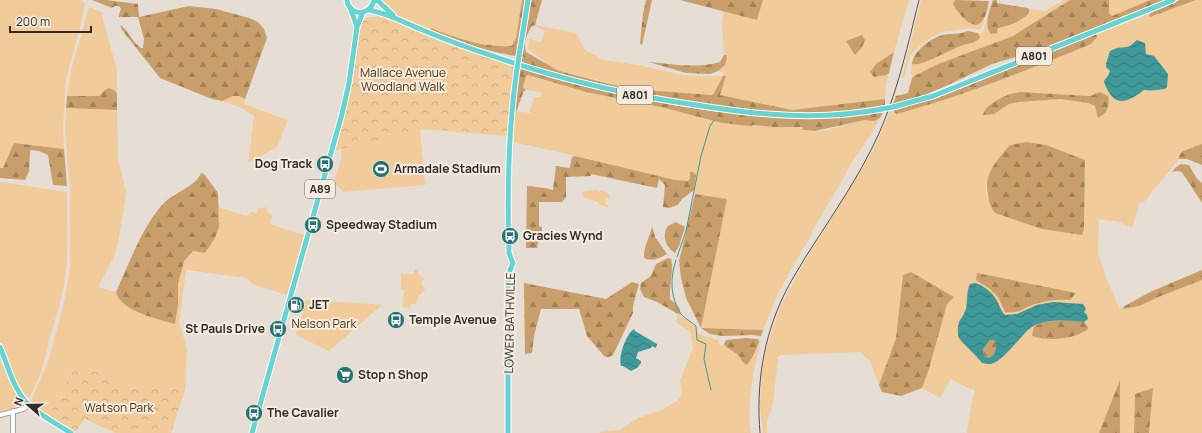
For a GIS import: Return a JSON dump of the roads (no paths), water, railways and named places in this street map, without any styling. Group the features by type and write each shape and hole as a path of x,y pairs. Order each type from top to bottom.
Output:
{"main road":[{"name":"A89","path":"347,0 357,27"},
{"path":"351,10 358,13 369,10 374,0"},
{"name":"A801","path":"377,0 384,8 399,19"},
{"name":"LOWER BATHVILLE","path":"508,433 508,275 513,263 509,253 508,176 517,69 528,0"},
{"name":"A801","path":"369,10 383,12 462,45 553,75 621,92 718,109 781,115 836,115 893,107 933,96 1173,0"},
{"name":"A89","path":"252,433 342,114 349,83 357,27 363,12"},
{"path":"0,347 16,387 28,404 71,433"}],"street":[{"path":"0,415 23,409 28,404"},
{"path":"13,411 13,433"}],"water":[{"path":"1137,40 1145,43 1146,54 1154,56 1168,74 1167,87 1160,90 1144,90 1126,100 1116,100 1104,82 1110,71 1106,67 1106,64 1110,51 1117,48 1130,46"},
{"path":"975,283 988,290 993,295 1005,315 1017,314 1037,305 1053,302 1083,304 1086,309 1084,312 1088,319 1084,322 1066,320 1035,325 1002,358 990,364 982,363 959,338 958,334 959,322 967,305 970,284","holes":["990,340 996,342 995,352 993,356 988,358 984,356 983,349"]},
{"path":"634,329 657,344 656,348 652,346 651,348 638,352 636,358 641,361 641,363 637,368 631,371 621,366 620,362 628,336"}],"waterway":[{"path":"677,257 686,231 701,156 710,126 714,120"},
{"path":"676,260 672,281 673,294 677,308 681,314 696,326 697,340 706,344 704,359 711,390"}],"railway":[{"path":"760,433 760,380 766,345 777,311 791,281 839,206 879,134 899,78 919,0"}],"place":[{"name":"Dog Track","path":"325,164"},
{"name":"Armadale Stadium","path":"381,169"},
{"name":"Speedway Stadium","path":"313,225"},
{"name":"Gracies Wynd","path":"510,236"},
{"name":"JET","path":"296,305"},
{"name":"Temple Avenue","path":"396,320"},
{"name":"St Pauls Drive","path":"278,329"},
{"name":"Stop n Shop","path":"345,375"},
{"name":"The Cavalier","path":"254,413"}],"park label":[{"name":"Mallace Avenue Woodland Walk","path":"403,80"},
{"name":"Nelson Park","path":"324,324"},
{"name":"Watson Park","path":"119,408"}]}
